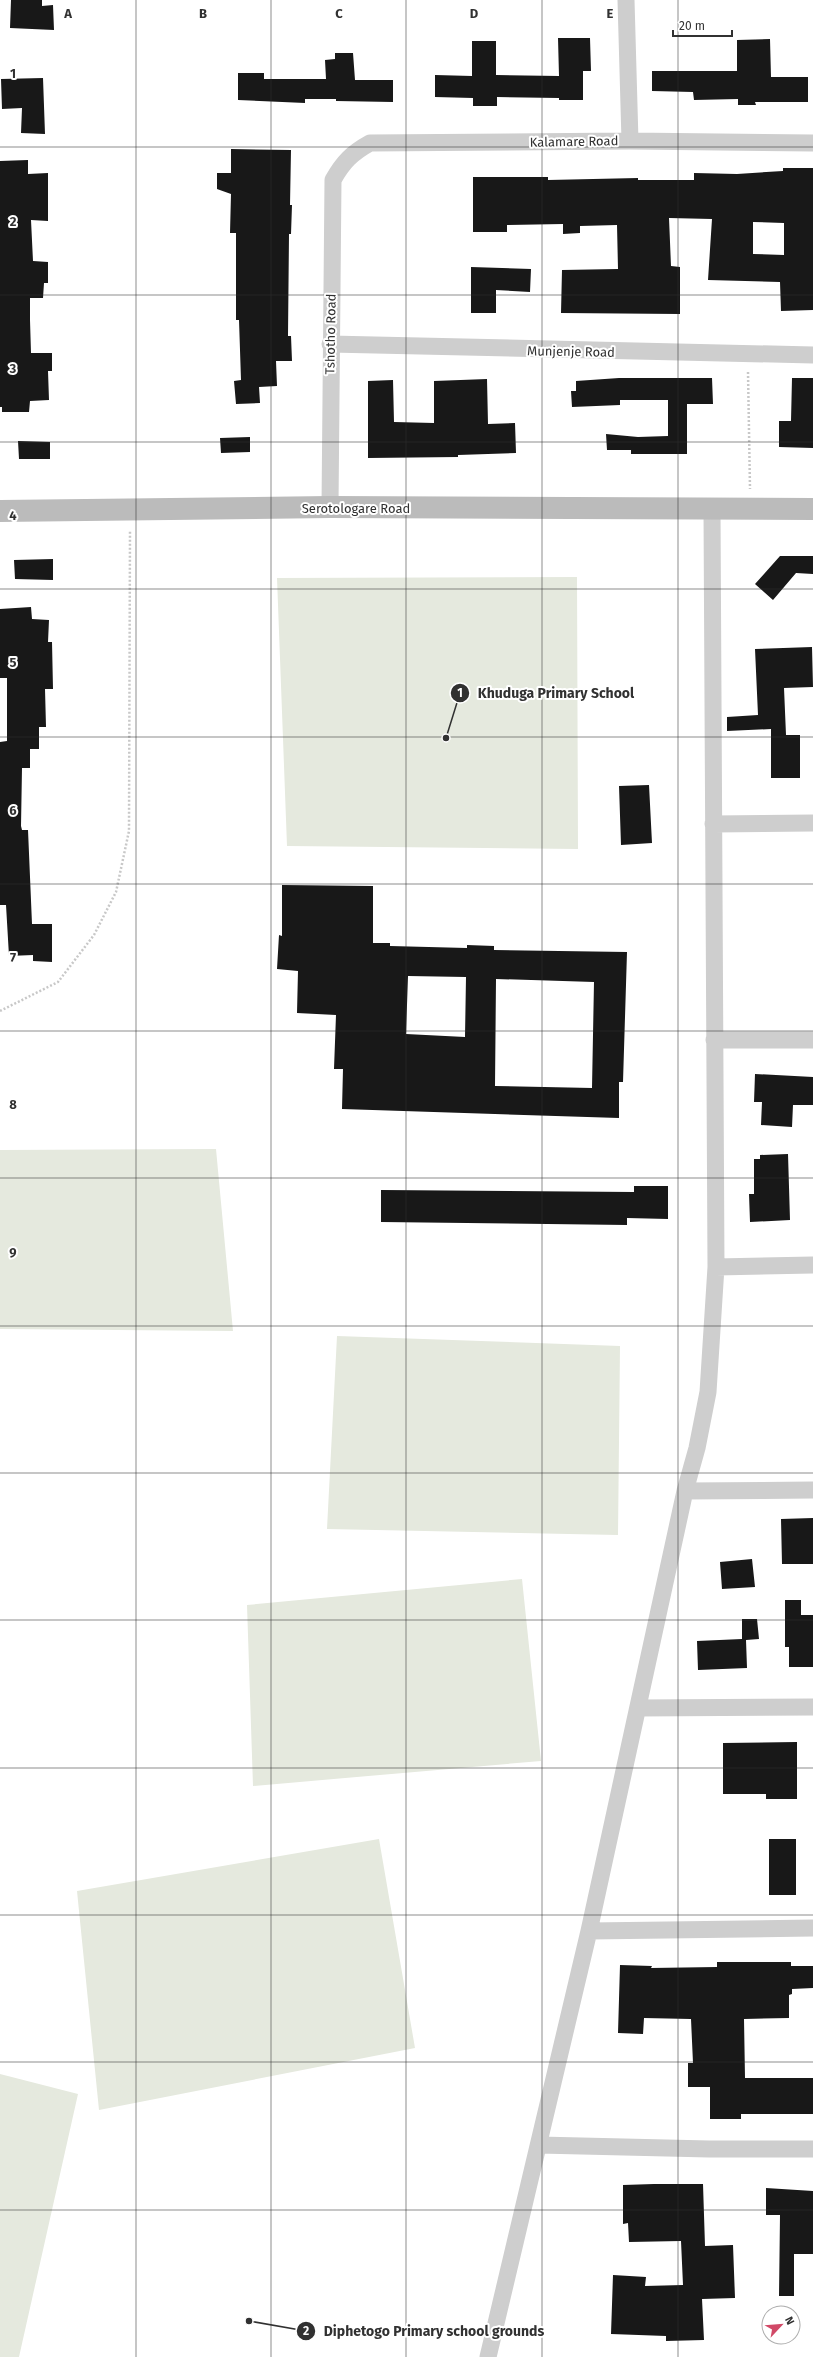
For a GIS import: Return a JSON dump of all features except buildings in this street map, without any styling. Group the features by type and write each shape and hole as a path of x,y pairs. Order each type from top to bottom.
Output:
{"street":[{"path":"626,0 630,140"},
{"name":"Kalamare Road","path":"342,163 354,152 370,143 630,140 813,143"},
{"name":"Tshotho Road","path":"330,507 330,344 333,180 342,163"},
{"name":"Munjenje Road","path":"330,344 747,355 813,355"},
{"name":"Serotologare Road","path":"0,511 330,507 712,510 813,509"},
{"path":"488,2357 589,1931 686,1490 697,1448 708,1392 716,1267 712,824 712,510"},
{"path":"712,824 813,823"},
{"path":"714,1040 813,1040"},
{"path":"716,1267 813,1265"},
{"path":"686,1490 813,1490"},
{"path":"638,1708 813,1706"},
{"path":"589,1931 813,1928"},
{"path":"539,2145 709,2149 813,2149"}],"path":[{"path":"747,355 750,510"},
{"path":"0,1011 58,982 94,936 116,892 129,831 130,510"}],"shaded area":[{"path":"577,577 578,849 287,846 277,578"},
{"path":"216,1149 233,1331 0,1329 0,1150"},
{"path":"337,1336 620,1346 618,1535 327,1529"},
{"path":"522,1579 541,1761 253,1786 247,1605"},
{"path":"379,1839 415,2048 99,2110 77,1891"},
{"path":"0,2074 78,2094 19,2357 0,2357"}],"place":[{"name":"Khuduga Primary School","path":"446,738"},
{"name":"Diphetogo Primary school grounds","path":"249,2321"}]}
